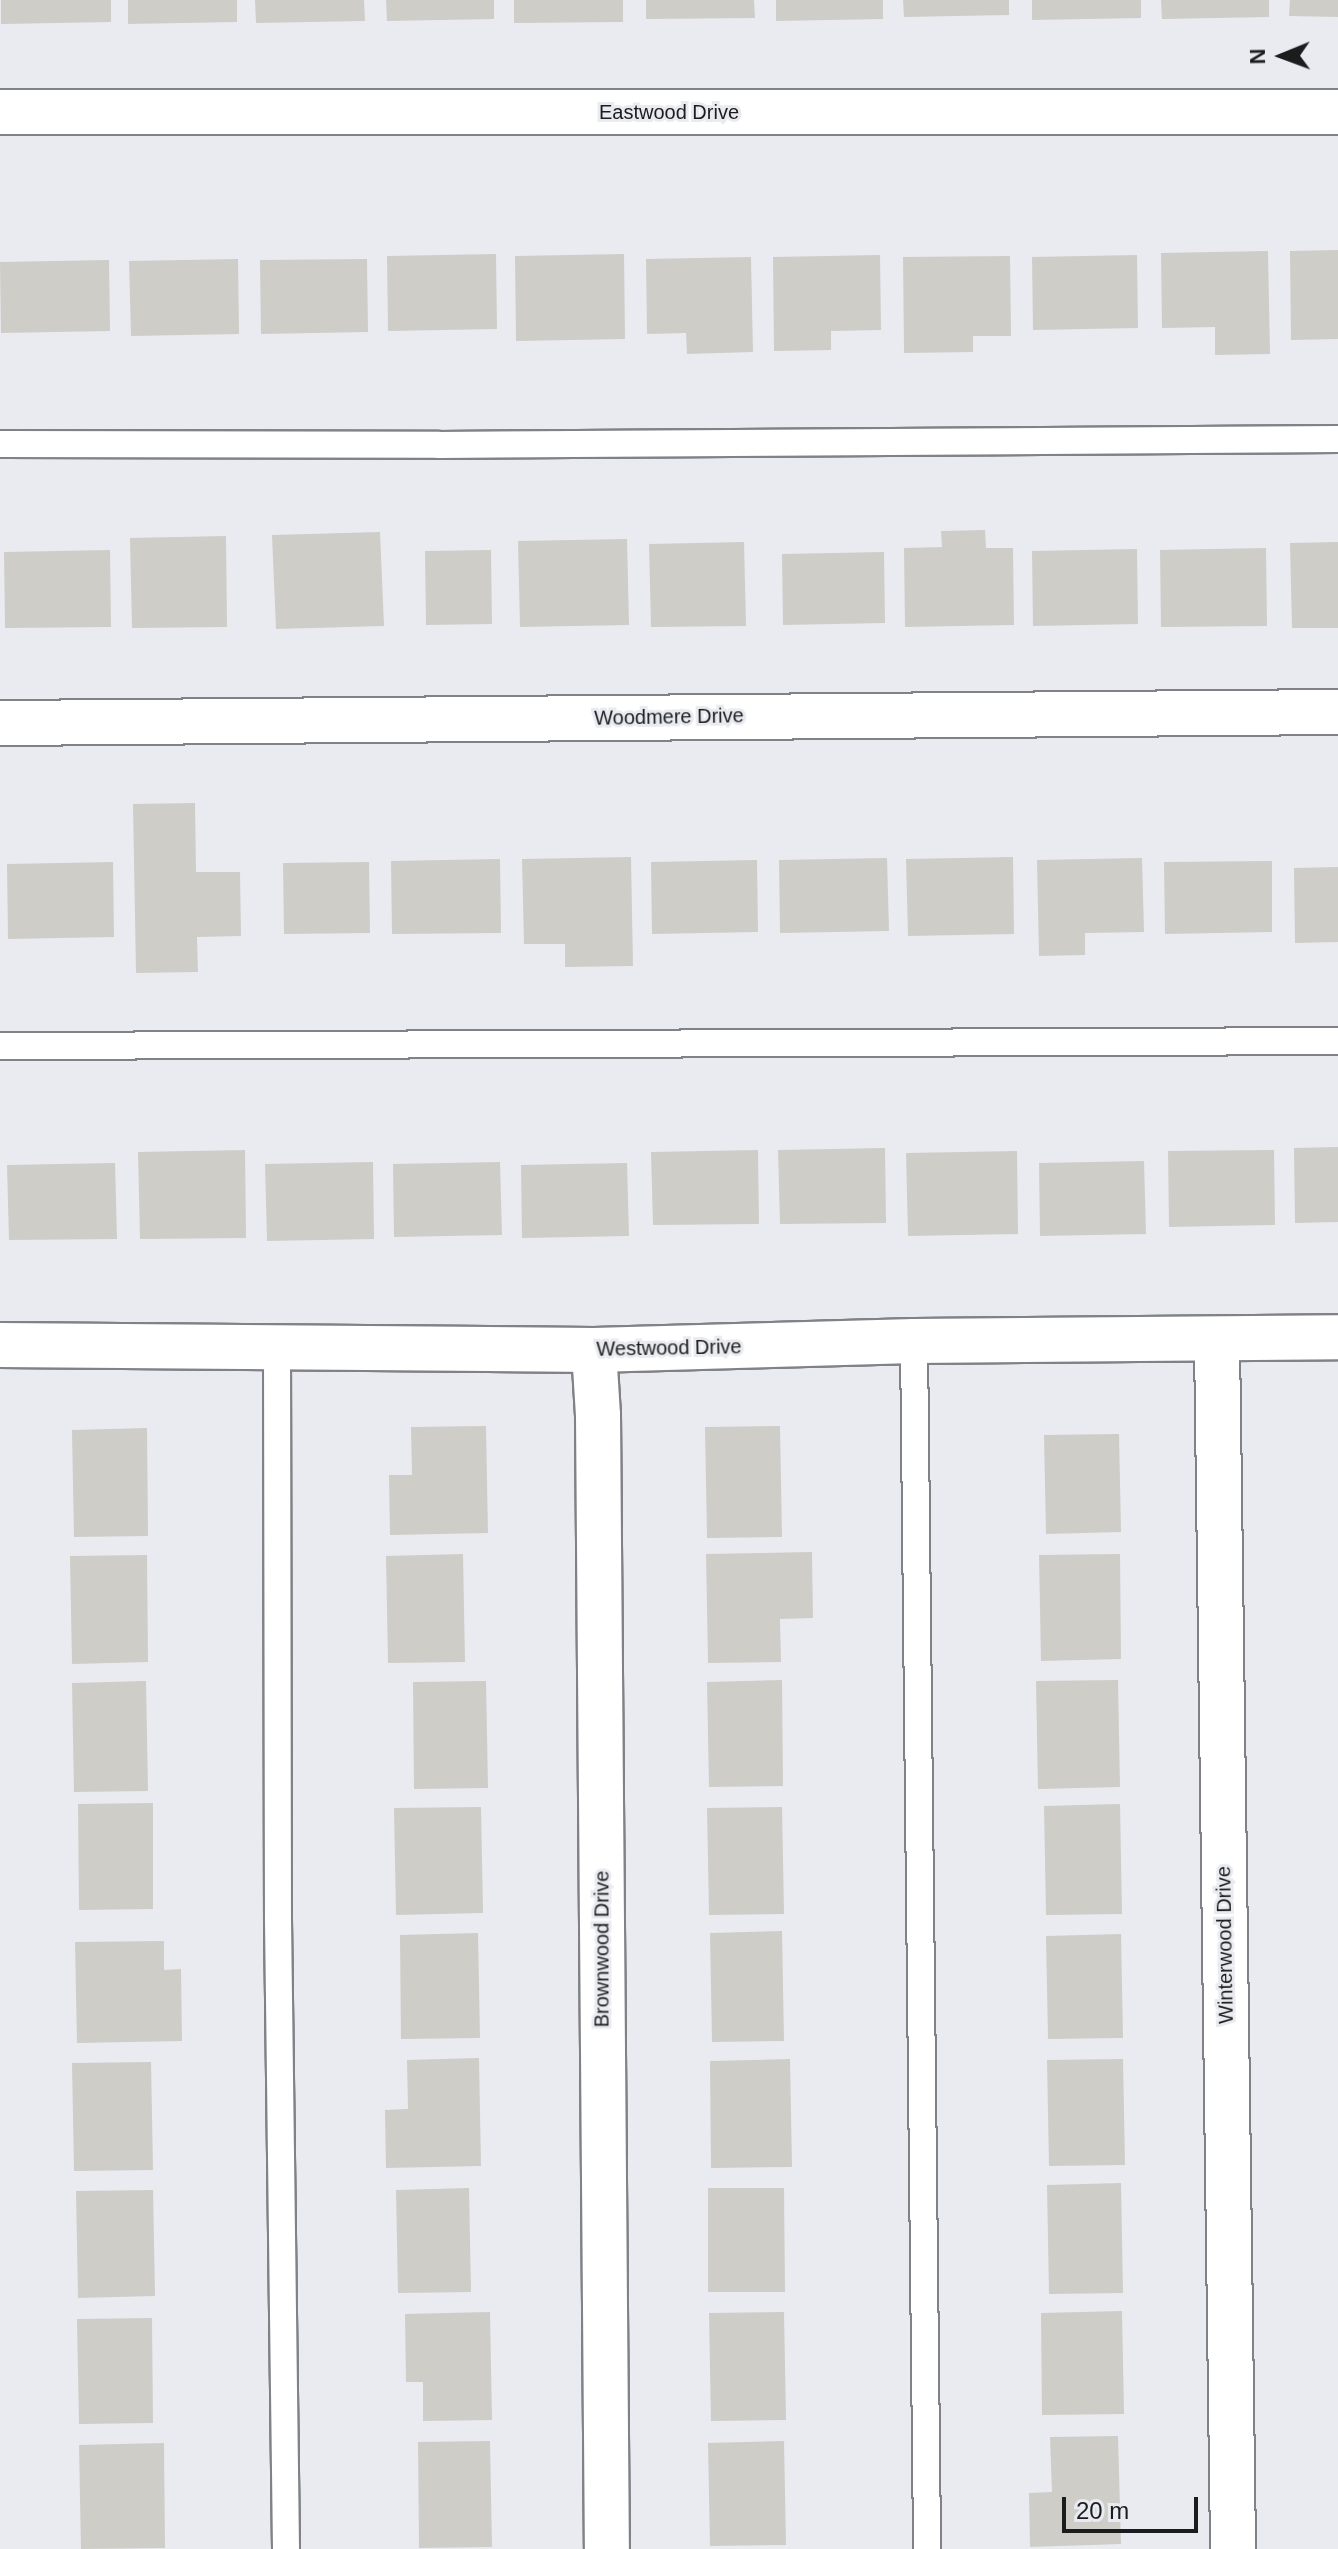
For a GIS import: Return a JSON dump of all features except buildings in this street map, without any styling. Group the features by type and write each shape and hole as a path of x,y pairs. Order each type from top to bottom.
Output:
{"street":[{"name":"Eastwood Drive","path":"0,112 1338,112"},
{"name":"Woodmere Drive","path":"0,723 1338,712"},
{"name":"Westwood Drive","path":"0,1345 594,1350 914,1341 1217,1341 1338,1337"},
{"name":"Winterwood Drive","path":"1217,1341 1233,2549"},
{"name":"Brownwood Drive","path":"594,1350 598,1415 607,2549"}],"lane":[{"path":"0,444 439,445 1338,439"},
{"path":"0,1046 1338,1041"},
{"path":"914,1341 927,2549"},
{"path":"277,1347 279,1982 286,2549"}]}
